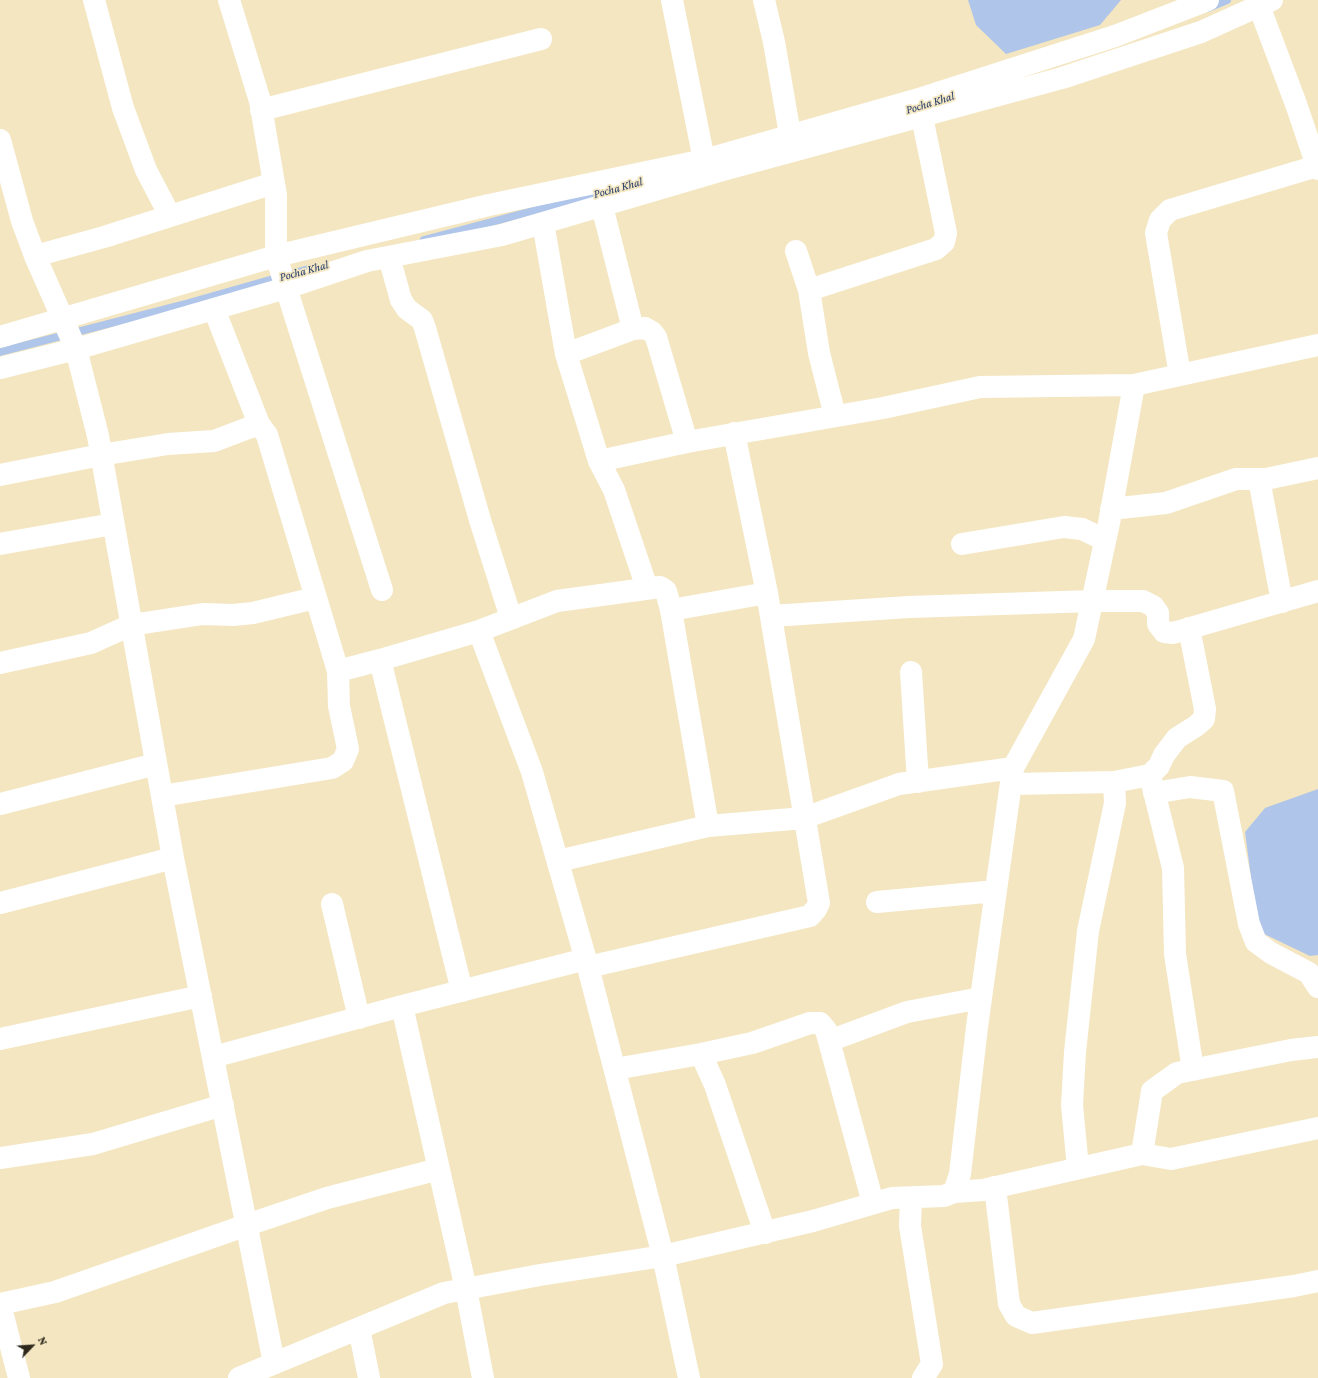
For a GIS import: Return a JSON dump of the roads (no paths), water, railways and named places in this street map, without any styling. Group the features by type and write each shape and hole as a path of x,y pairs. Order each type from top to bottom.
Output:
{"street":[{"path":"94,0 123,108 146,170 170,216"},
{"path":"230,0 260,101 276,195 281,271 382,590"},
{"path":"672,0 704,160"},
{"path":"764,0 774,42 790,134"},
{"path":"0,368 69,332 281,271 489,205 704,160 790,134 922,98 1115,36 1208,0"},
{"path":"0,336 69,332 214,309 281,271 367,262 502,235 723,170 1062,78 1201,32 1266,3 1296,104 1317,167 1170,210 1160,220 1156,233 1180,375"},
{"path":"261,110 541,39"},
{"path":"809,290 936,249 944,242 946,233 922,117"},
{"path":"0,140 22,221 69,332 98,436 173,858 274,1364"},
{"path":"36,256 274,183"},
{"path":"602,206 633,329"},
{"path":"543,223 566,354 599,461 614,490 647,588"},
{"path":"796,251 809,290 819,353 835,416"},
{"path":"389,257 401,300 407,309 422,320 426,328 480,520 511,618"},
{"path":"162,796 332,768 343,761 348,749 339,706 338,671 267,435 259,424 214,309"},
{"path":"566,354 633,329 645,328 652,332 656,337 687,442"},
{"path":"599,461 734,433 883,408 980,386 1134,385 1318,345"},
{"path":"954,1192 960,1174 981,998 1012,776 1084,639 1093,601 1134,385"},
{"path":"0,475 101,455 168,444 214,442 259,424"},
{"path":"213,1058 462,991 810,916 816,909 819,902 771,616 734,433"},
{"path":"1111,509 1166,503 1236,479 1259,479 1318,468"},
{"path":"1259,479 1282,602"},
{"path":"0,544 113,524"},
{"path":"962,544 1064,527 1082,529 1105,540"},
{"path":"338,671 479,631 557,601 647,588 663,588 666,592 671,610 708,826"},
{"path":"771,616 909,607 1093,601 1143,601 1153,606 1158,614 1158,624 1164,632 1173,633 1318,591"},
{"path":"671,610 767,593"},
{"path":"0,663 91,643 131,625 203,614 233,615 253,613 315,598"},
{"path":"1189,628 1205,709 1204,719 1177,738 1164,755 1152,784 1173,868 1175,954 1193,1070"},
{"path":"479,631 532,772 587,963 663,1256 689,1378"},
{"path":"380,660 462,991"},
{"path":"911,672 918,782"},
{"path":"0,804 156,764"},
{"path":"558,861 708,826 804,818 900,784 918,782 1012,776 1152,784 1223,791 1249,924 1256,942 1271,953 1308,973 1318,987"},
{"path":"1078,1168 1072,1105 1075,1052 1088,931 1115,803 1114,782"},
{"path":"0,903 173,858"},
{"path":"877,902 996,891"},
{"path":"332,904 359,1018"},
{"path":"0,1039 201,996"},
{"path":"829,1041 907,1012 981,998"},
{"path":"402,1006 466,1289 483,1378"},
{"path":"615,1069 700,1054 752,1042 810,1023 820,1023 826,1030 873,1203"},
{"path":"1142,1154 1152,1091 1177,1073 1291,1050 1318,1047"},
{"path":"700,1054 715,1085 765,1233"},
{"path":"0,1158 92,1144 223,1105"},
{"path":"245,1377 444,1293 540,1275 663,1256 813,1221 892,1198 944,1196 954,1192 983,1190 1142,1154 1171,1159 1318,1128"},
{"path":"19,1378 0,1304 55,1292 327,1198 438,1169"},
{"path":"994,1187 1009,1304 1016,1316 1032,1323 1294,1286 1318,1281"},
{"path":"911,1198 910,1226 930,1373"},
{"path":"359,1328 369,1378"}],"water":[{"path":"968,0 1121,0 1100,25 1006,54 976,25"},
{"path":"1318,789 1318,955 1310,956 1258,931 1245,832 1265,808"}],"waterway":[{"name":"Pocha Khal","path":"1208,8 1227,0"},
{"name":"Pocha Khal","path":"424,240 608,191"},
{"name":"Pocha Khal","path":"0,352 189,303 312,268"}]}
